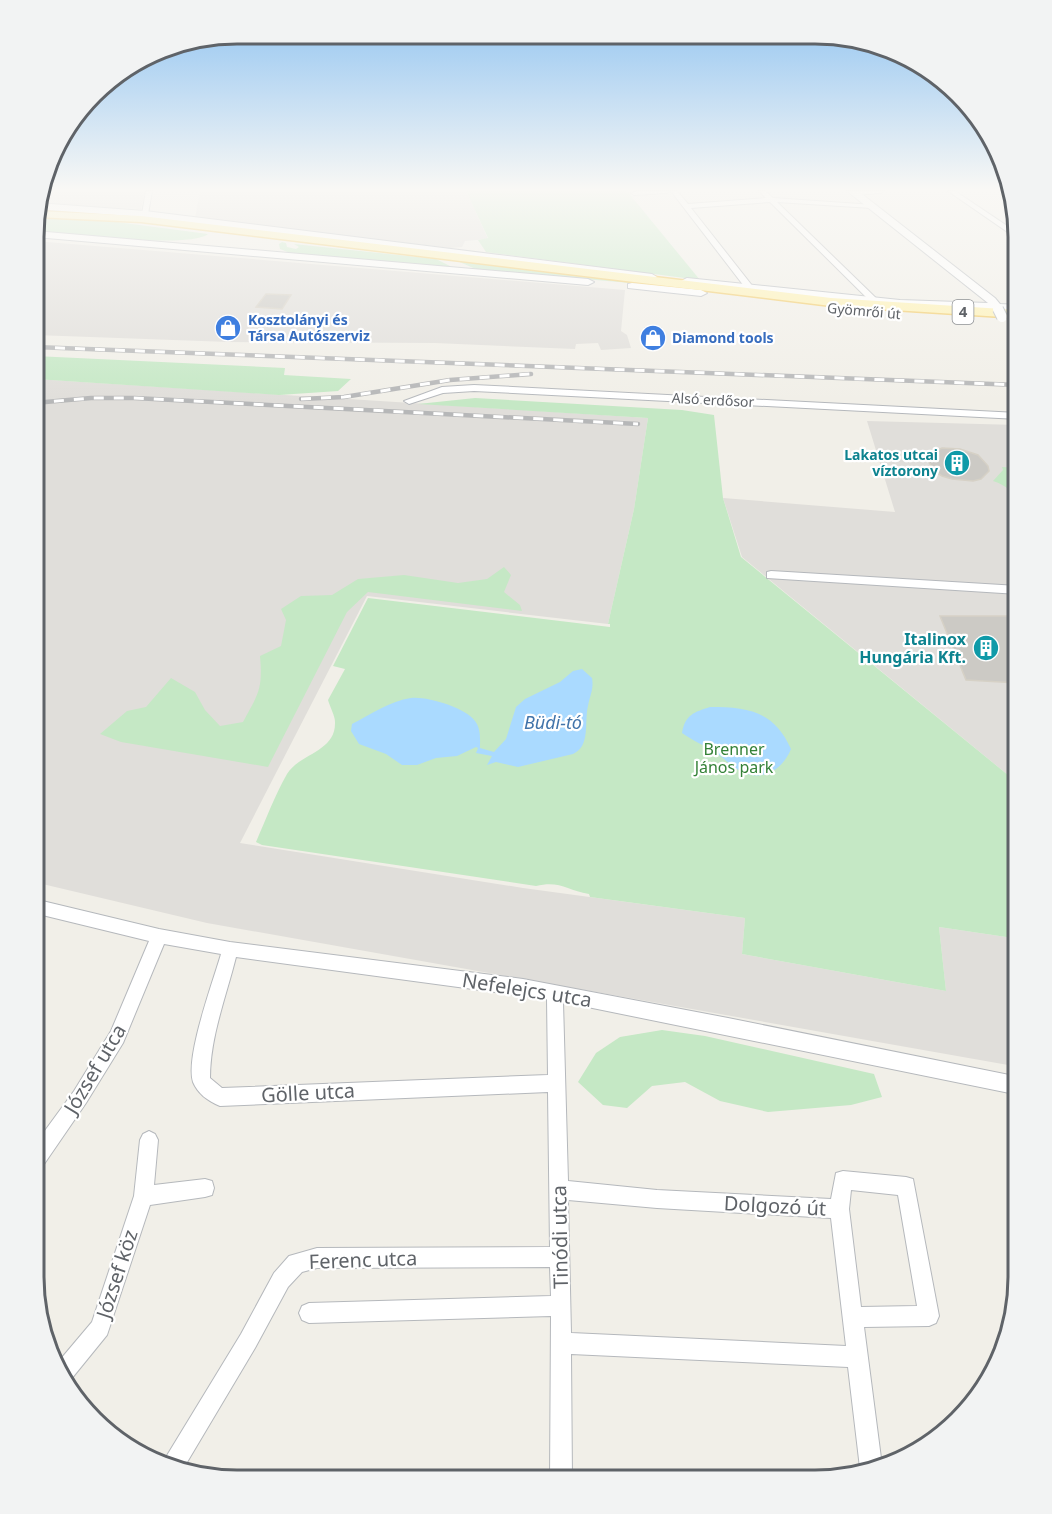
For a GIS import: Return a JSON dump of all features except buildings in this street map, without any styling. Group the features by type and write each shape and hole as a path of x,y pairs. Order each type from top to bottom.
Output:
{"main road":[{"name":"4","path":"496,262 831,302 1009,313"}],"street":[{"name":"Gyömrői út","path":"360,262 494,273"},
{"name":"Gyömrői út","path":"449,262 467,270 861,311 1000,314 1009,311"},
{"name":"Gyömrői út","path":"535,262 1009,317"},
{"path":"730,262 750,288"},
{"path":"835,262 874,300"},
{"path":"942,262 990,300 1000,314"},
{"name":"Alsó erdősor","path":"409,401 442,390 474,388 1009,415"},
{"path":"771,575 1009,589"},
{"name":"Nefelejcs utca","path":"44,908 159,936 230,949 555,994 1008,1084"},
{"name":"József utca","path":"44,1148 80,1097 117,1037 159,936"},
{"name":"Gölle utca","path":"230,949 202,1058 201,1080 208,1090 220,1097 557,1083"},
{"name":"Tinódi utca","path":"555,994 561,1306 561,1471"},
{"name":"József köz","path":"66,1369 100,1328 143,1196 149,1140"},
{"path":"839,1209 843,1180 906,1186 929,1316 853,1317"},
{"path":"143,1196 206,1188"},
{"name":"Dolgozó út","path":"559,1190 657,1199 839,1209 870,1462"},
{"name":"Ferenc utca","path":"176,1461 248,1341 281,1280 296,1263 317,1257 560,1257"},
{"path":"309,1313 561,1306"},
{"path":"561,1343 858,1357"}],"shaded area":[{"path":"44,262 284,262 625,290 621,331 627,335 631,348 601,350 598,343 576,344 575,349 435,343 229,342 44,335"},
{"path":"44,380 648,418 634,509 608,624 367,596 240,843 523,888 745,918 742,954 946,991 939,927 1008,937 1008,1065 207,923 44,884"},
{"path":"867,421 1009,425 1008,775 742,557 723,498 895,512"}],"green space":[{"path":"385,262 441,262 454,268"},
{"path":"459,262 677,287 478,270"},
{"path":"560,262 685,262 700,280"},
{"path":"44,356 285,368 284,375 351,379 338,391 279,395 44,380"},
{"name":"Brenner János park","path":"475,398 682,410 714,415 723,498 741,557 1008,775 1008,937 939,927 946,991 742,954 745,918 590,897 589,894 551,884 536,886 262,845 256,842 287,774 300,761 324,746 334,732 335,720 328,700 345,669 333,666 368,598 610,627 608,624 634,509 648,418 418,404"},
{"path":"1002,467 1009,467 1009,489 993,481 1003,470"},
{"path":"504,567 511,575 504,592 520,605 522,611 368,592 347,612 268,767 121,742 100,734 127,711 146,707 171,678 195,692 205,710 220,726 243,722 260,684 260,656 281,646 286,620 281,609 301,596 332,595 358,579 404,575 458,583 487,579"},
{"path":"662,1030 705,1036 874,1074 882,1097 851,1105 768,1112 720,1101 685,1082 652,1086 627,1108 603,1105 578,1082 596,1053 620,1037"}],"water":[{"name":"Büdi-tó","path":"582,669 592,678 592,685 585,740 579,750 573,754 518,767 496,762 487,765 492,756 476,753 478,748 476,747 457,756 436,758 417,765 402,765 386,754 359,744 351,731 352,724 388,705 411,698 426,699 455,707 470,716 478,727 480,748 494,752 506,739 516,707 525,699 560,682 573,671"},
{"path":"710,707 748,710 768,719 777,726 791,749 783,762 771,772 750,775 738,770 715,752 682,733 685,722 691,715"}],"railway":[{"path":"44,347 1009,385"},
{"path":"301,399 344,397 450,380 531,374"},
{"path":"44,402 91,398 134,398 638,424"}],"place":[{"name":"Kosztolányi és Társa Autószerviz","path":"228,328"},
{"name":"Diamond tools","path":"653,338"},
{"name":"Lakatos utcai víztorony","path":"957,463"},
{"name":"Italinox Hungária Kft.","path":"986,648"}]}
